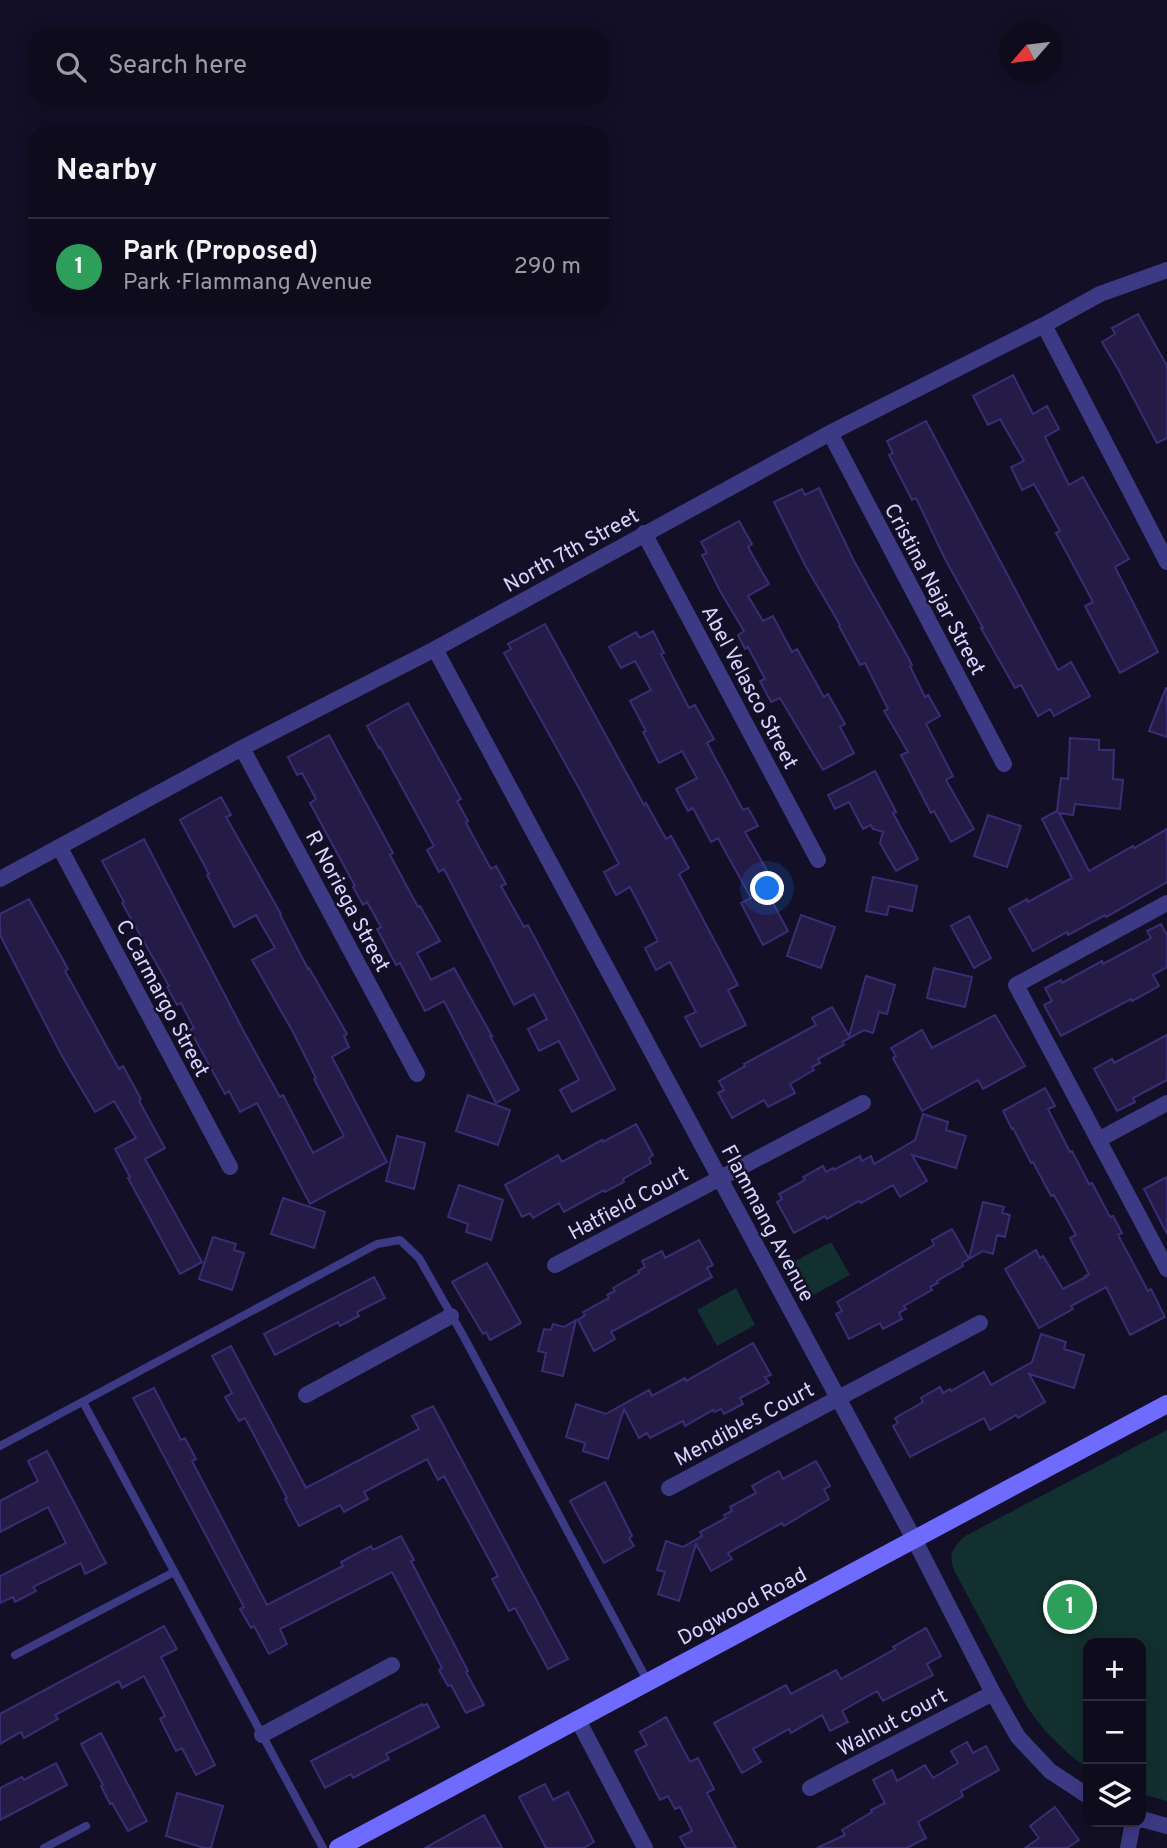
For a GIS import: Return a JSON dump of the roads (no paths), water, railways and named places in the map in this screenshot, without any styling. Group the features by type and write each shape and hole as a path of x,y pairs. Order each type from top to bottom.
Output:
{"street":[{"name":"North 7th Street","path":"0,879 242,748 435,649 830,433 1100,294 1167,270"},
{"path":"1044,325 1167,562"},
{"name":"Cristina Najar Street","path":"830,433 1004,764"},
{"name":"Abel Velasco Street","path":"644,533 818,860"},
{"name":"Flammang Avenue","path":"435,649 914,1539 993,1693 1026,1746 1051,1771 1083,1793"},
{"name":"R Noriega Street","path":"242,748 417,1074"},
{"name":"C Carmargo Street","path":"60,848 230,1167"},
{"path":"1167,903 1016,985 1167,1269"},
{"name":"Hatfield Court","path":"555,1265 863,1103"},
{"path":"1098,1140 1167,1103"},
{"path":"306,1395 451,1316"},
{"name":"Mendibles Court","path":"669,1488 980,1323"},
{"name":"Dogwood Road","path":"338,1848 1167,1404"},
{"path":"262,1735 393,1665"},
{"name":"Walnut court","path":"810,1788 993,1693"},
{"path":"578,1720 645,1848"},
{"path":"1146,1820 1167,1826"},
{"path":"1128,1848 1132,1827"}],"lane":[{"path":"0,1446 377,1244 400,1240 419,1258 648,1682"},
{"path":"83,1402 323,1848"},
{"path":"15,1655 174,1572"},
{"path":"44,1848 86,1826"}],"place":[{"name":"Park (Proposed)","path":"1070,1607"}]}
